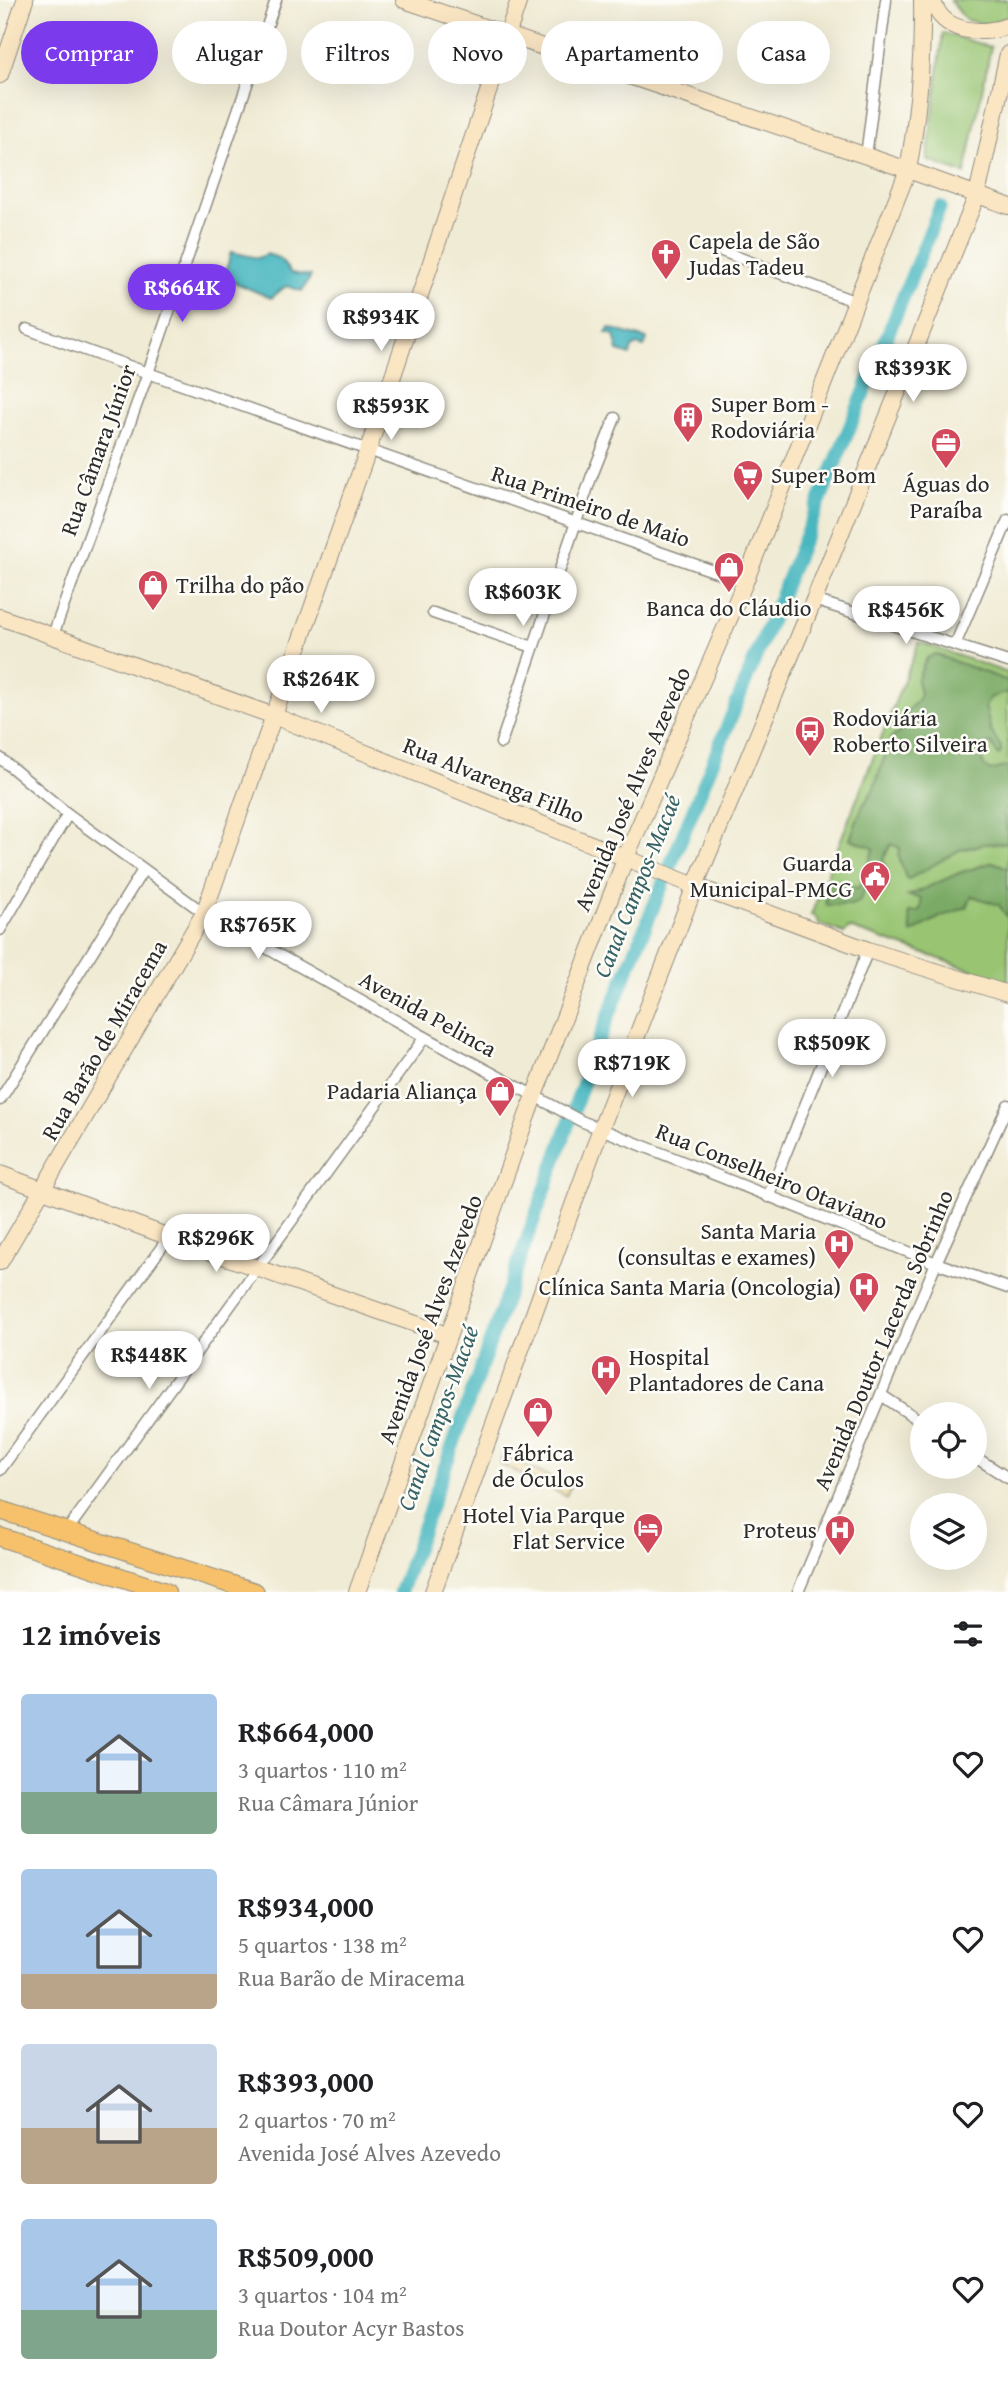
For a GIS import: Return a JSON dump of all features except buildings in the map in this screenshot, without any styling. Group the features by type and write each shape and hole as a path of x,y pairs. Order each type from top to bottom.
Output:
{"main road":[{"path":"0,75 25,0"},
{"path":"404,0 466,21"},
{"name":"Rua Barão de Miracema","path":"512,21 519,0"},
{"name":"Avenida José Alves Azevedo","path":"356,1592 534,1096 625,857 745,582 908,170 922,73 922,0"},
{"path":"933,0 942,18 958,28 972,32 988,32 1008,26"},
{"path":"527,42 1008,206"},
{"path":"433,1592 600,1131 695,886 814,600 977,195 1008,54"},
{"name":"Rua Barão de Miracema","path":"0,1262 204,913 368,450 491,84"},
{"name":"Rua Alvarenga Filho","path":"0,617 274,716 695,886 868,950 1008,994"},
{"path":"0,1174 447,1335"},
{"path":"0,1510 255,1592"},
{"path":"0,1537 166,1592"}],"street":[{"name":"Rua Câmara Júnior","path":"53,635 148,373 276,0"},
{"path":"866,156 886,0"},
{"path":"719,250 856,302"},
{"name":"Rua Primeiro de Maio","path":"27,328 745,582"},
{"path":"501,743 575,523 615,418"},
{"path":"955,645 1008,520"},
{"path":"814,600 1008,662"},
{"path":"433,613 533,647"},
{"name":"Avenida Pelinca","path":"0,758 68,814 204,913 600,1131"},
{"path":"0,930 68,814"},
{"path":"0,1100 143,870"},
{"path":"768,1197 868,950"},
{"path":"66,1532 425,1037"},
{"name":"Avenida Doutor Lacerda Sobrinho","path":"798,1592 936,1263 1008,1105"},
{"name":"Rua Conselheiro Otaviano","path":"600,1131 936,1263 1008,1288"},
{"path":"0,1470 169,1237"},
{"path":"881,1395 910,1414"},
{"path":"987,1465 1008,1478"}],"green space":[{"path":"950,0 1008,0 1008,16 990,25 966,20"},
{"path":"943,33 991,47 965,174 927,160"},
{"path":"919,642 1008,673 1008,982 849,928 844,933 819,924 816,917 811,915"},
{"path":"935,654 1008,681 1008,692 990,698 985,706 991,731 1001,747 1001,753 998,755 991,743 977,747 984,766 990,771 1008,766 1008,806 1004,811 1008,843 985,844 960,850 909,879 906,878 898,855 900,848 891,844 883,859 889,879 887,889 866,886 859,902 851,905 827,905 825,901 831,884 835,882 858,888 861,884 874,848 850,839 862,807 873,790 891,738 899,733 908,710 918,700 920,693 917,681 923,666 927,658"},
{"path":"993,862 1008,868 1008,918 999,905 972,896 967,907 940,917 911,933 909,912 918,912 921,898 908,896 959,873"}],"sand":[{"path":"503,1455 570,1487 566,1496 500,1464"}],"water":[{"path":"231,252 258,258 267,254 279,258 291,273 311,276 302,291 286,286 271,298 224,278"},
{"path":"609,328 647,339 644,347 637,345 632,348 630,355 618,351 614,335 606,333"}],"waterway":[{"name":"Canal Campos-Macaé","path":"400,1592 598,1042 940,207"}],"place":[{"name":"Capela de São Judas Tadeu","path":"666,281"},
{"name":"Super Bom - Rodoviária","path":"688,444"},
{"name":"Águas do Paraíba","path":"946,470"},
{"name":"Super Bom","path":"748,502"},
{"name":"Banca do Cláudio","path":"729,594"},
{"name":"Trilha do pão","path":"153,612"},
{"name":"Rodoviária Roberto Silveira","path":"810,758"},
{"name":"Guarda Municipal-PMCG","path":"875,903"},
{"name":"Padaria Aliança","path":"500,1118"},
{"name":"Santa Maria (consultas e exames)","path":"839,1271"},
{"name":"Clínica Santa Maria (Oncologia)","path":"864,1314"},
{"name":"Hospital Plantadores de Cana","path":"606,1397"},
{"name":"Fábrica de Óculos","path":"538,1439"},
{"name":"Hotel Via Parque Flat Service","path":"648,1555"},
{"name":"Proteus","path":"840,1557"}]}
